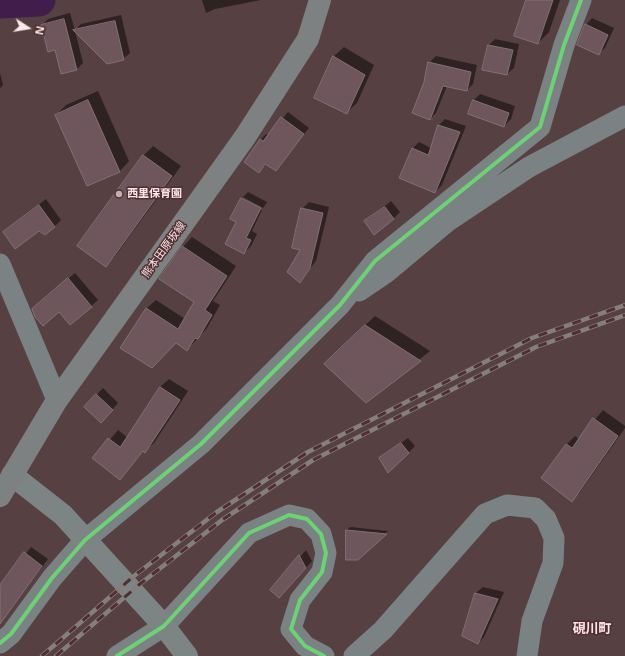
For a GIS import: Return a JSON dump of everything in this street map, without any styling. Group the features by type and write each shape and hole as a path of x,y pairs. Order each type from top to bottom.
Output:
{"main road":[{"name":"熊本田原坂線","path":"0,496 57,400 245,137 308,39 320,0"}],"street":[{"path":"0,643 11,634 52,578 85,540 201,444 340,305 375,261 540,127 564,45 581,0"},
{"path":"340,305 387,272 448,221 517,176 625,116"},
{"path":"0,264 57,400"},
{"path":"12,475 63,515 164,626 187,656"},
{"path":"354,656 382,630 485,514 507,505 534,508 546,519 554,538 553,564 532,621 527,656"},
{"path":"117,656 164,626 249,533 289,516 307,519 320,534 326,553 322,572 300,600 291,629 305,646 324,656"}],"building":[{"path":"526,0 553,0 538,44 514,36"},
{"path":"64,19 77,70 61,74 55,50 48,52 41,25"},
{"path":"115,21 124,60 107,64 73,30"},
{"path":"585,24 608,35 599,55 577,45"},
{"path":"488,45 513,50 507,75 482,70"},
{"path":"333,56 365,75 347,114 314,98"},
{"path":"428,62 471,72 467,91 443,86 430,120 412,113 424,82"},
{"path":"88,100 120,172 87,186 55,115"},
{"path":"473,100 509,113 504,127 468,114"},
{"path":"281,117 304,134 276,171 265,164 259,173 244,162 260,139 263,141"},
{"path":"438,125 460,132 435,193 399,178 412,148 428,155"},
{"path":"143,155 172,176 106,267 77,246"},
{"path":"241,198 261,208 246,238 251,240 244,254 225,244 236,222 230,219"},
{"path":"39,205 55,227 45,235 39,231 15,249 3,232"},
{"path":"385,207 394,219 374,235 364,221"},
{"path":"301,208 323,213 310,268 300,283 287,272 300,250 292,248"},
{"path":"182,246 227,276 205,310 212,315 198,339 195,338 187,351 176,343 152,368 120,348 146,308 178,329 194,302 159,279"},
{"path":"68,278 92,307 70,325 59,312 43,326 35,317 32,309"},
{"path":"365,325 421,361 366,403 324,364"},
{"path":"160,387 180,400 145,453 143,451 120,480 92,458 108,438 120,447"},
{"path":"96,394 113,410 101,423 84,407"},
{"path":"593,418 618,436 572,502 541,478 566,444 572,448"},
{"path":"401,443 409,453 388,473 379,458"},
{"path":"346,530 387,534 358,560 346,560"},
{"path":"24,552 42,566 0,624 0,585"},
{"path":"299,555 306,568 279,598 270,590"},
{"path":"475,593 498,599 478,644 462,636"}],"waterway":[{"path":"0,2 39,0"}],"railway":[{"path":"42,656 134,576 217,512 308,452 532,338 625,305"},
{"path":"56,656 140,584 222,520 313,460 536,347 625,315"}],"cycle path":[{"path":"0,643 11,634 52,578 85,540 201,444 340,305 375,261 540,127 564,45 581,0"},
{"path":"117,656 164,626 249,533 289,515 307,519 321,534 326,553 322,572 300,600 291,629 305,646 324,656"}],"place":[{"name":"西里保育園","path":"119,194"}],"district":[{"name":"硯川町","path":"592,629"}]}
